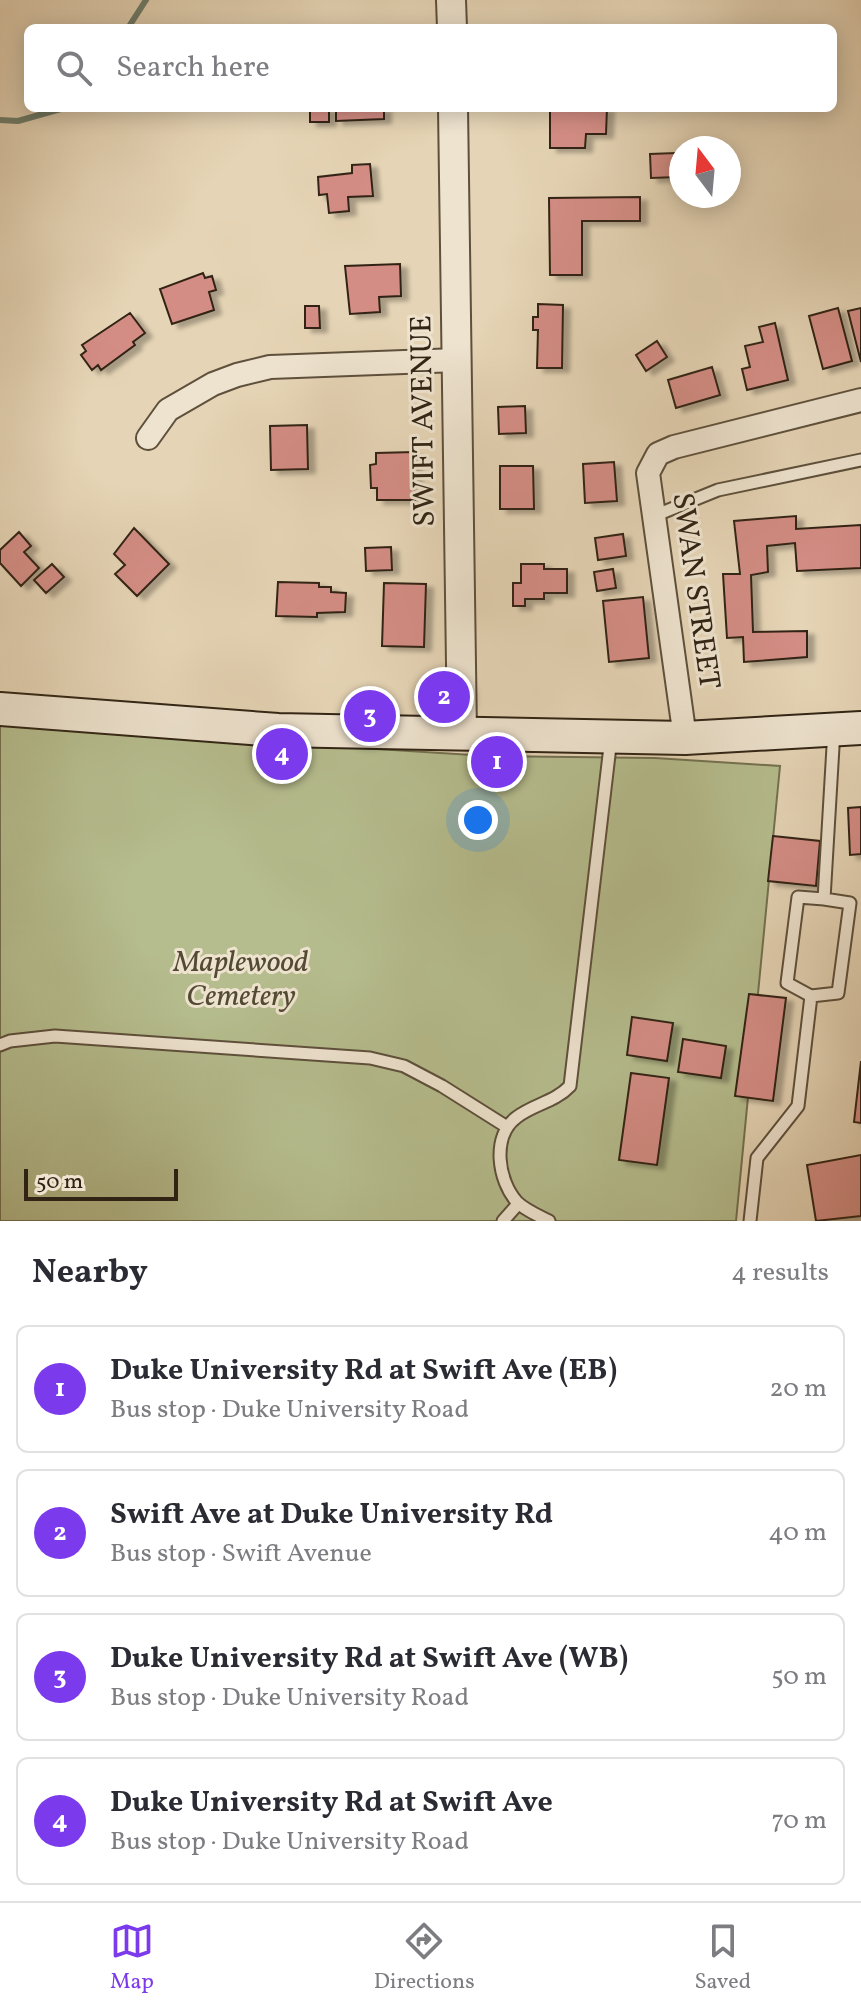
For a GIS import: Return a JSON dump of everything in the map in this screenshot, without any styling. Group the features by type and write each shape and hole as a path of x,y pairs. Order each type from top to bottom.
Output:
{"main road":[{"path":"0,709 278,730 685,738 848,729"}],"street":[{"path":"451,0 452,24"},
{"name":"SWIFT AVENUE","path":"453,112 462,734"},
{"path":"148,438 168,410 213,384 237,375 270,367 458,360"},
{"name":"SWAN STREET","path":"685,738 648,473 658,454 674,447 861,400"}],"lane":[{"path":"654,516 718,490 861,460"},
{"path":"824,899 848,729"},
{"path":"549,1221 518,1204 505,1184 500,1165 501,1147 507,1127 516,1117 559,1097 570,1086 611,737"},
{"path":"798,897 824,899 850,903 838,993 811,996 787,983 798,897"},
{"path":"750,1221 757,1158 798,1106 811,996"},
{"path":"0,1045 55,1036 370,1058 404,1066 507,1127"},
{"path":"503,1221 518,1204"}],"green space":[{"name":"Maplewood Cemetery","path":"0,722 488,756 655,758 780,766 736,1221 0,1221"}],"building":[{"path":"310,112 329,112 329,122 310,122"},
{"path":"336,112 384,112 384,119 336,121"},
{"path":"550,112 607,112 606,134 586,134 585,148 550,148"},
{"path":"669,153 669,177 651,178 650,154"},
{"path":"370,164 373,196 348,197 349,211 329,213 327,194 319,195 318,177 352,173 352,165"},
{"path":"640,197 640,221 582,221 582,275 550,275 549,198"},
{"path":"400,264 401,296 379,297 380,312 350,314 345,266"},
{"path":"203,273 205,278 212,276 216,290 209,292 214,310 172,324 160,289"},
{"path":"538,304 563,305 562,368 537,368 538,330 533,330 533,317 538,317"},
{"path":"305,306 319,306 320,328 305,328"},
{"path":"838,308 852,361 823,369 809,316"},
{"path":"861,308 861,362 848,311"},
{"path":"130,313 145,333 133,342 135,345 101,370 98,365 92,370 81,355 86,351 82,345"},
{"path":"775,323 788,380 747,390 742,369 750,367 745,346 763,342 759,327"},
{"path":"657,341 667,357 646,371 636,355"},
{"path":"712,367 720,395 676,408 668,380"},
{"path":"525,406 526,433 499,434 498,407"},
{"path":"307,425 308,469 271,470 270,426"},
{"path":"414,452 415,500 377,500 377,488 371,488 370,465 376,464 376,453"},
{"path":"614,462 617,501 585,503 583,464"},
{"path":"500,466 533,466 534,509 500,509"},
{"path":"796,516 796,529 861,525 861,568 797,571 795,543 767,546 768,572 751,575 753,632 807,631 807,657 744,662 743,637 727,638 723,574 740,574 734,521"},
{"path":"134,528 169,564 137,596 115,574 125,565 114,554"},
{"path":"19,532 31,546 24,552 39,568 21,586 0,563 0,550"},
{"path":"623,534 626,556 598,560 595,538"},
{"path":"391,547 392,570 366,571 365,548"},
{"path":"52,564 64,577 46,593 34,580"},
{"path":"521,564 544,564 544,569 567,569 567,593 544,593 544,599 525,599 525,606 513,606 513,583 521,583"},
{"path":"613,569 616,588 597,591 594,572"},
{"path":"278,582 319,583 319,587 331,587 331,592 346,593 345,612 317,613 317,617 276,616"},
{"path":"384,583 426,584 424,647 382,646"},
{"path":"643,597 649,658 609,662 603,601"},
{"path":"861,807 861,854 850,855 848,808"},
{"path":"773,836 820,841 816,886 768,881"},
{"path":"749,994 786,998 773,1101 735,1096"},
{"path":"632,1017 673,1023 667,1061 627,1055"},
{"path":"683,1039 726,1046 721,1078 678,1072"},
{"path":"861,1061 861,1123 854,1122"},
{"path":"631,1073 669,1078 657,1165 619,1160"},
{"path":"861,1155 861,1216 816,1221 807,1165"}],"waterway":[{"path":"131,24 146,0"},
{"path":"0,120 18,121 50,112"}],"place":[{"name":"Swift Ave at Duke University Rd","path":"444,697"},
{"name":"Duke University Rd at Swift Ave (WB)","path":"370,716"},
{"name":"Duke University Rd at Swift Ave","path":"282,754"},
{"name":"Duke University Rd at Swift Ave (EB)","path":"497,762"}]}
